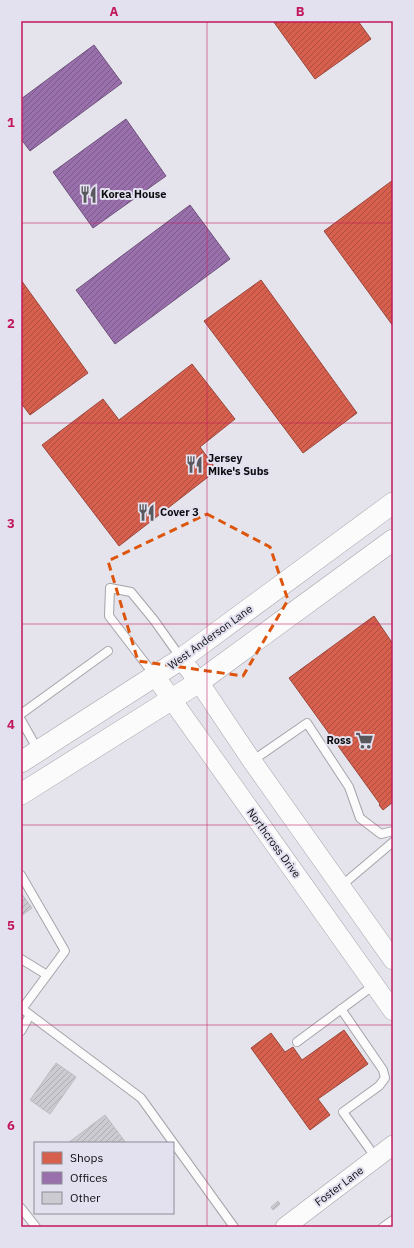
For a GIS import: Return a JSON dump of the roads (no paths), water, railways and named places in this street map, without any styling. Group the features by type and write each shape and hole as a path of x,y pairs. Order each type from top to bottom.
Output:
{"main road":[{"name":"West Anderson Lane","path":"29,756 181,659 393,504"},
{"path":"348,572 366,544 393,524"},
{"path":"21,794 199,682 393,540"}],"street":[{"path":"181,659 199,682 252,761 393,960"},
{"name":"Northcross Drive","path":"155,676 393,1011"},
{"path":"319,906 341,886"},
{"name":"Foster Lane","path":"285,1227 393,1145"}],"lane":[{"path":"155,676 109,616 110,588 131,592 154,620 181,659"},
{"path":"21,714 108,651"},
{"path":"21,720 29,756"},
{"path":"252,761 307,724 349,787 360,818 381,834 393,831"},
{"path":"341,886 393,842"},
{"path":"21,875 66,950 22,1008 141,1098 173,1142"},
{"path":"21,959 47,975"},
{"path":"298,1042 374,985"},
{"path":"341,1010 383,1070 385,1078 379,1086 343,1112 376,1158"},
{"path":"21,1031 30,1015"},
{"path":"174,1144 234,1227"},
{"path":"21,1208 36,1227"},
{"path":"383,1227 393,1220"}],"place":[{"name":"Korea House","path":"88,194"},
{"name":"Jersey Mike's Subs","path":"195,464"},
{"name":"Cover 3","path":"147,512"},
{"name":"Ross","path":"364,740"}]}
